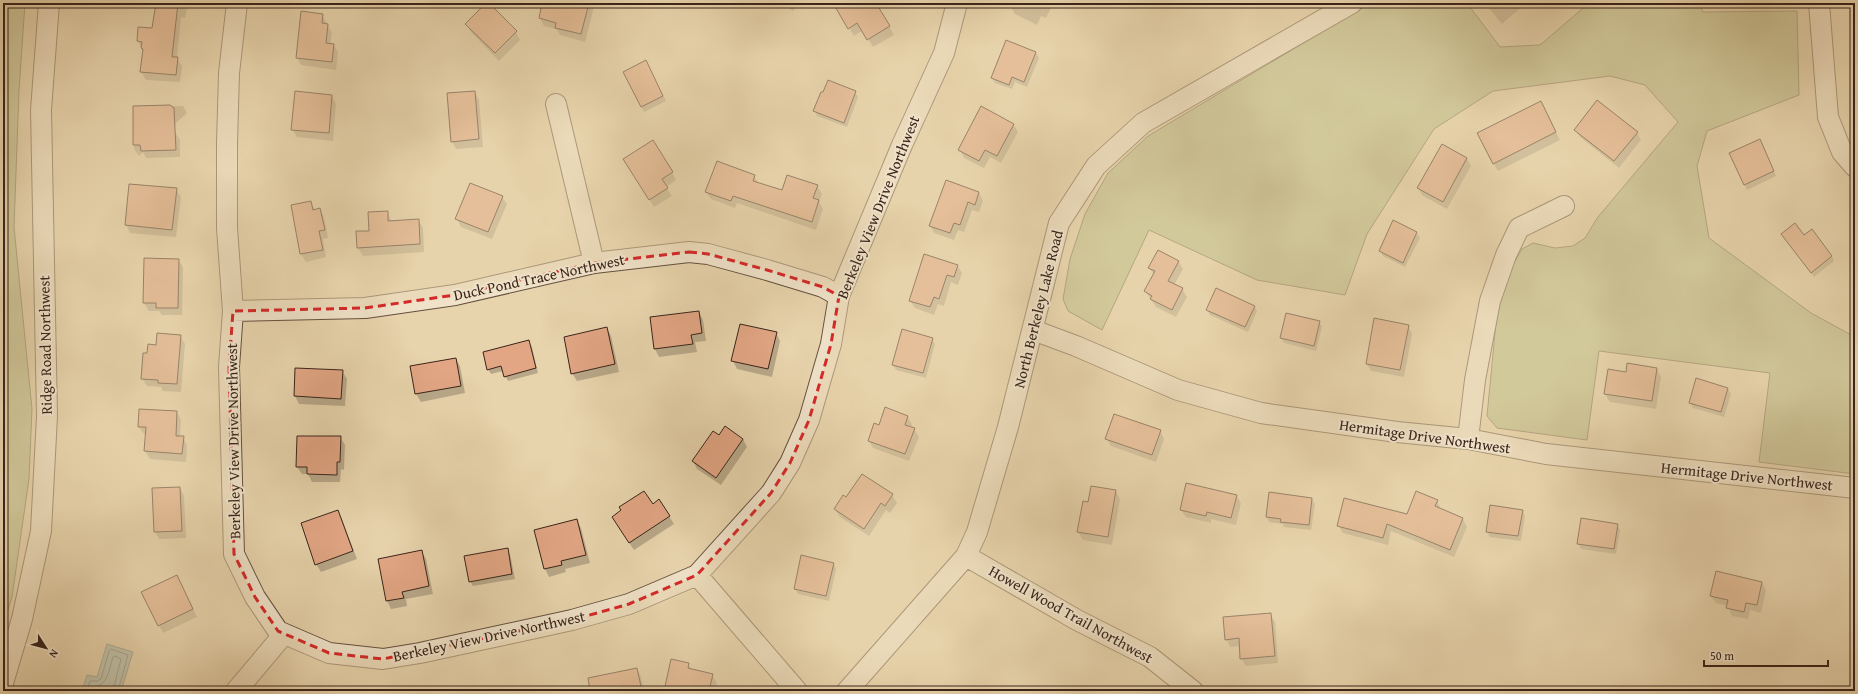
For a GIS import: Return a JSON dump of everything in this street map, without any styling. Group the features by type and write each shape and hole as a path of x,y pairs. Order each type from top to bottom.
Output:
{"street":[{"name":"Ridge Road Northwest","path":"3,683 22,619 41,531 47,416 41,110 49,3"},
{"name":"Berkeley View Drive Northwest","path":"237,3 229,73 226,228 233,311 229,367 234,554 255,597 278,631 329,653 383,659 420,653 572,620 629,604 698,575 771,493 790,463 809,420 831,344 839,296 902,145 944,54 957,3"},
{"name":"North Berkeley Lake Road","path":"847,691 966,556 977,532 1002,450 1059,223 1096,166 1143,123 1352,3"},
{"path":"1819,3 1828,117 1842,152 1855,167"},
{"path":"556,104 594,264"},
{"path":"1468,439 1475,380 1490,301 1506,255 1519,228 1564,206"},
{"name":"Duck Pond Trace Northwest","path":"233,311 365,308 455,295 594,264 689,252 708,254 822,287 839,296"},
{"name":"Hermitage Drive Northwest","path":"1033,330 1076,346 1178,390 1261,413 1397,432 1468,439 1546,454 1855,488"},
{"name":"Howell Wood Trail Northwest","path":"966,556 1077,620 1150,657 1193,691"},
{"path":"698,575 797,691"},
{"path":"236,691 284,634"}],"highlighted area":[{"path":"689,252 708,254 767,270 823,287 839,296 831,344 809,420 790,463 771,493 697,575 629,604 572,620 383,659 329,653 278,631 255,597 234,554 229,367 233,311 365,308 455,295 594,263"}],"green space":[{"path":"3,3 25,3 19,90 14,227 32,409 29,479 12,597 3,625"},
{"path":"1370,3 1467,3 1500,47 1540,45 1589,3 1698,3 1703,12 1797,11 1799,95 1707,131 1697,166 1709,238 1811,313 1855,337 1855,474 1759,462 1770,373 1599,351 1587,440 1497,428 1487,416 1497,312 1507,275 1522,249 1533,243 1555,248 1573,246 1585,238 1598,217 1678,122 1645,85 1610,76 1493,91 1434,129 1367,234 1345,295 1257,280 1149,230 1102,330 1068,311 1063,299 1070,259 1085,214 1108,173 1148,136"}],"water":[{"path":"107,644 133,652 121,691 82,691 87,675 97,677"}],"building":[{"path":"156,3 178,3 172,57 178,57 176,75 140,72 143,49 141,48 142,42 137,41 138,27 152,28"},
{"path":"486,3 489,3 517,31 495,53 465,24"},
{"path":"542,3 589,3 581,34 555,28 556,23 539,18"},
{"path":"833,3 876,3 890,26 867,40 857,23 848,29"},
{"path":"301,11 323,14 322,23 328,24 326,43 334,44 332,62 296,58"},
{"path":"1006,40 1036,52 1024,82 1012,77 1009,85 991,78"},
{"path":"646,60 663,96 641,107 623,72"},
{"path":"828,80 856,91 844,123 813,111"},
{"path":"295,91 332,95 329,133 291,130"},
{"path":"475,91 479,139 451,142 447,93"},
{"path":"1597,100 1638,132 1614,161 1574,130"},
{"path":"1541,101 1556,132 1493,164 1477,133"},
{"path":"170,105 174,108 176,150 141,151 140,145 133,145 133,106"},
{"path":"981,106 1014,124 997,156 985,150 979,161 958,150"},
{"path":"1760,139 1774,171 1744,185 1729,153"},
{"path":"653,140 673,172 662,179 668,188 649,200 623,159"},
{"path":"1442,144 1467,158 1443,202 1417,188"},
{"path":"717,161 755,175 753,181 782,190 787,175 818,185 813,198 819,200 812,222 733,196 731,201 705,192"},
{"path":"946,180 979,192 975,205 968,202 960,225 954,223 950,233 929,226"},
{"path":"470,183 503,196 488,232 455,219"},
{"path":"129,184 177,188 172,230 125,225"},
{"path":"311,201 313,210 320,208 325,230 319,231 323,250 300,254 291,205"},
{"path":"388,211 388,221 419,219 420,244 357,248 356,231 369,231 368,212"},
{"path":"1393,220 1417,232 1403,263 1379,251"},
{"path":"1795,223 1804,235 1812,229 1832,256 1811,273 1781,234"},
{"path":"1158,250 1179,261 1168,281 1183,288 1172,310 1150,299 1152,296 1144,291 1155,271 1148,268"},
{"path":"924,254 958,265 954,277 947,275 939,299 934,297 930,307 909,301"},
{"path":"144,258 179,259 178,308 156,308 156,303 143,303"},
{"path":"1216,288 1255,306 1245,327 1206,310"},
{"path":"699,311 702,333 691,335 693,344 654,349 650,317"},
{"path":"1286,313 1320,321 1314,346 1280,338"},
{"path":"1374,318 1409,325 1400,370 1366,364"},
{"path":"740,324 777,332 768,369 731,361"},
{"path":"607,327 615,364 571,374 564,337"},
{"path":"902,329 933,338 923,373 892,365"},
{"path":"157,333 181,335 177,384 158,383 158,380 141,379 143,353 147,353 148,344 156,345"},
{"path":"529,340 536,368 504,377 501,366 487,370 483,352"},
{"path":"456,358 461,386 415,394 410,366"},
{"path":"1627,363 1657,368 1652,401 1604,394 1608,369 1626,372"},
{"path":"295,368 343,370 341,399 294,396"},
{"path":"1696,378 1728,388 1721,412 1689,403"},
{"path":"885,407 908,416 905,425 915,428 905,454 868,441 874,423 879,425"},
{"path":"139,409 177,411 176,436 184,436 182,454 144,451 146,427 138,427"},
{"path":"1114,414 1161,430 1152,455 1105,439"},
{"path":"725,426 743,439 716,478 692,461 713,431 719,435"},
{"path":"297,436 341,436 340,462 337,462 337,475 307,474 307,467 296,467"},
{"path":"862,474 893,494 885,506 881,503 864,529 834,509 843,495 846,497"},
{"path":"1186,483 1237,495 1231,518 1207,512 1206,516 1180,510"},
{"path":"1091,486 1116,490 1108,537 1077,532 1083,501 1088,502"},
{"path":"180,487 182,531 154,532 152,488"},
{"path":"644,491 653,504 659,499 670,516 629,543 612,517 621,510 619,507"},
{"path":"1416,491 1438,500 1435,506 1463,518 1450,550 1387,524 1383,538 1337,526 1344,498 1407,514"},
{"path":"1269,492 1312,498 1309,525 1280,522 1281,519 1266,517"},
{"path":"1490,505 1523,510 1518,536 1486,532"},
{"path":"338,510 353,551 315,565 301,523"},
{"path":"1581,518 1618,524 1614,549 1577,544"},
{"path":"577,519 586,555 561,561 562,565 544,569 534,530"},
{"path":"508,548 512,574 469,582 464,556"},
{"path":"422,550 429,586 402,592 404,598 386,601 378,559"},
{"path":"801,555 834,563 826,596 794,589"},
{"path":"1716,571 1762,582 1757,605 1746,603 1744,612 1726,608 1728,600 1710,596"},
{"path":"177,575 193,609 158,626 141,592"},
{"path":"1271,613 1275,656 1240,659 1239,638 1225,640 1223,617"},
{"path":"671,659 689,663 688,668 713,674 709,691 664,691"},
{"path":"637,668 642,691 590,691 588,678"}]}
